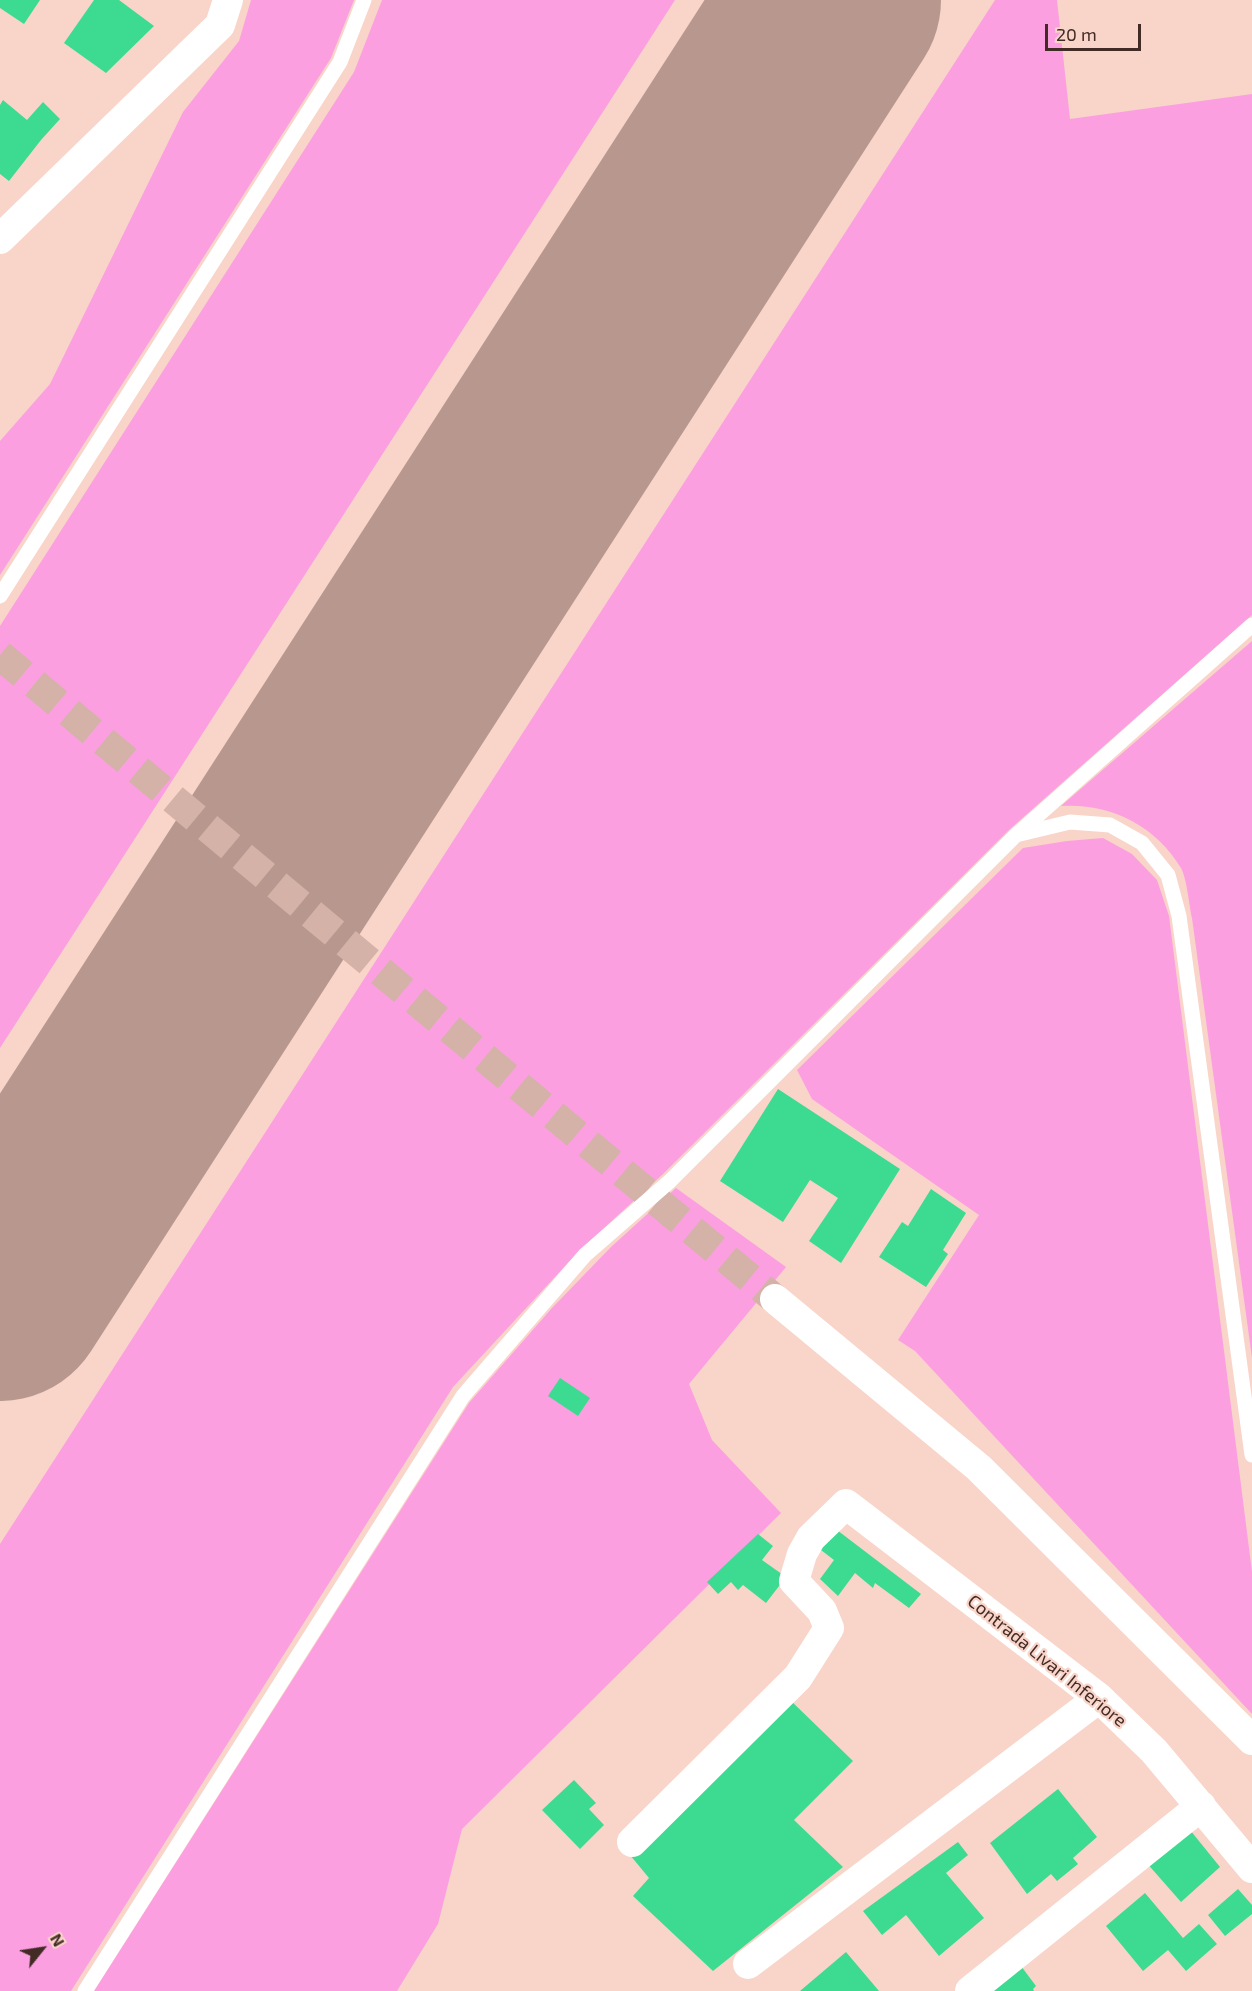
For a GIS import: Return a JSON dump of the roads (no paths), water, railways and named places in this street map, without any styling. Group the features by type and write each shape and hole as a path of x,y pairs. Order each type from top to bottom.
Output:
{"street":[{"path":"0,239 220,25 228,0"},
{"path":"775,1299 979,1468 1252,1740"},
{"name":"Contrada Livari Inferiore","path":"632,1842 798,1677 829,1628 822,1611 794,1581 802,1554 811,1538 846,1503 1099,1698 1154,1751 1252,1868"},
{"path":"748,1964 1099,1698"},
{"path":"970,1991 1201,1806"}],"lane":[{"path":"0,596 340,62 364,0"},
{"path":"84,1991 463,1396 585,1255 670,1181 1017,835 1252,625"},
{"path":"1017,835 1070,822 1110,825 1142,843 1168,875 1179,916 1252,1455"}],"tunnel":[{"path":"0,655 775,1299"}]}
